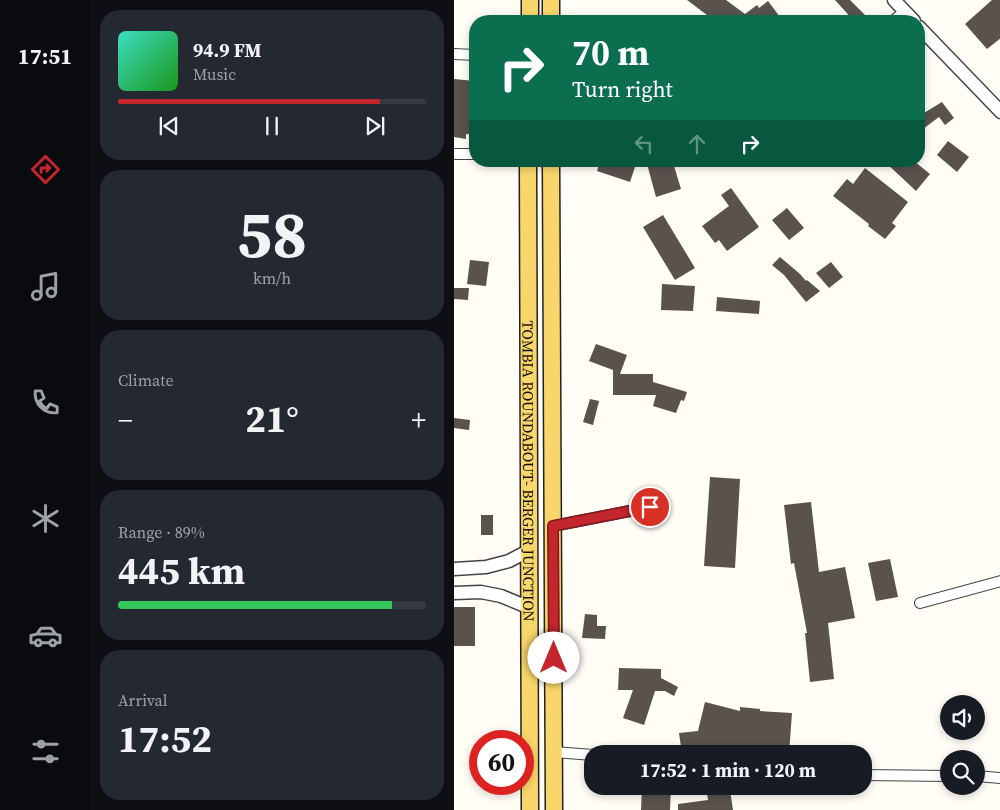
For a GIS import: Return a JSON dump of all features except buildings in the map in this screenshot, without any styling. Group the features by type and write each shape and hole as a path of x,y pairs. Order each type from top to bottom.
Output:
{"main road":[{"path":"530,0 530,15"},
{"path":"551,0 551,15"},
{"name":"TOMBIA ROUNDABOUT- BERGER JUNCTION","path":"528,167 530,810"},
{"name":"TOMBIA ROUNDABOUT- BERGER JUNCTION","path":"551,167 554,810"}],"street":[{"path":"894,0 907,15"},
{"path":"900,15 904,12"},
{"path":"925,33 1000,112"},
{"path":"454,54 469,55"},
{"path":"454,154 469,154"},
{"path":"553,526 650,507"},
{"path":"454,569 486,567 509,561 530,550"},
{"path":"920,603 1000,581"},
{"path":"454,592 481,592 501,596 530,608"},
{"path":"554,752 584,754"},
{"path":"872,775 940,776"},
{"path":"985,777 1000,778"}],"route":[{"path":"554,658 553,526 650,507"}]}
